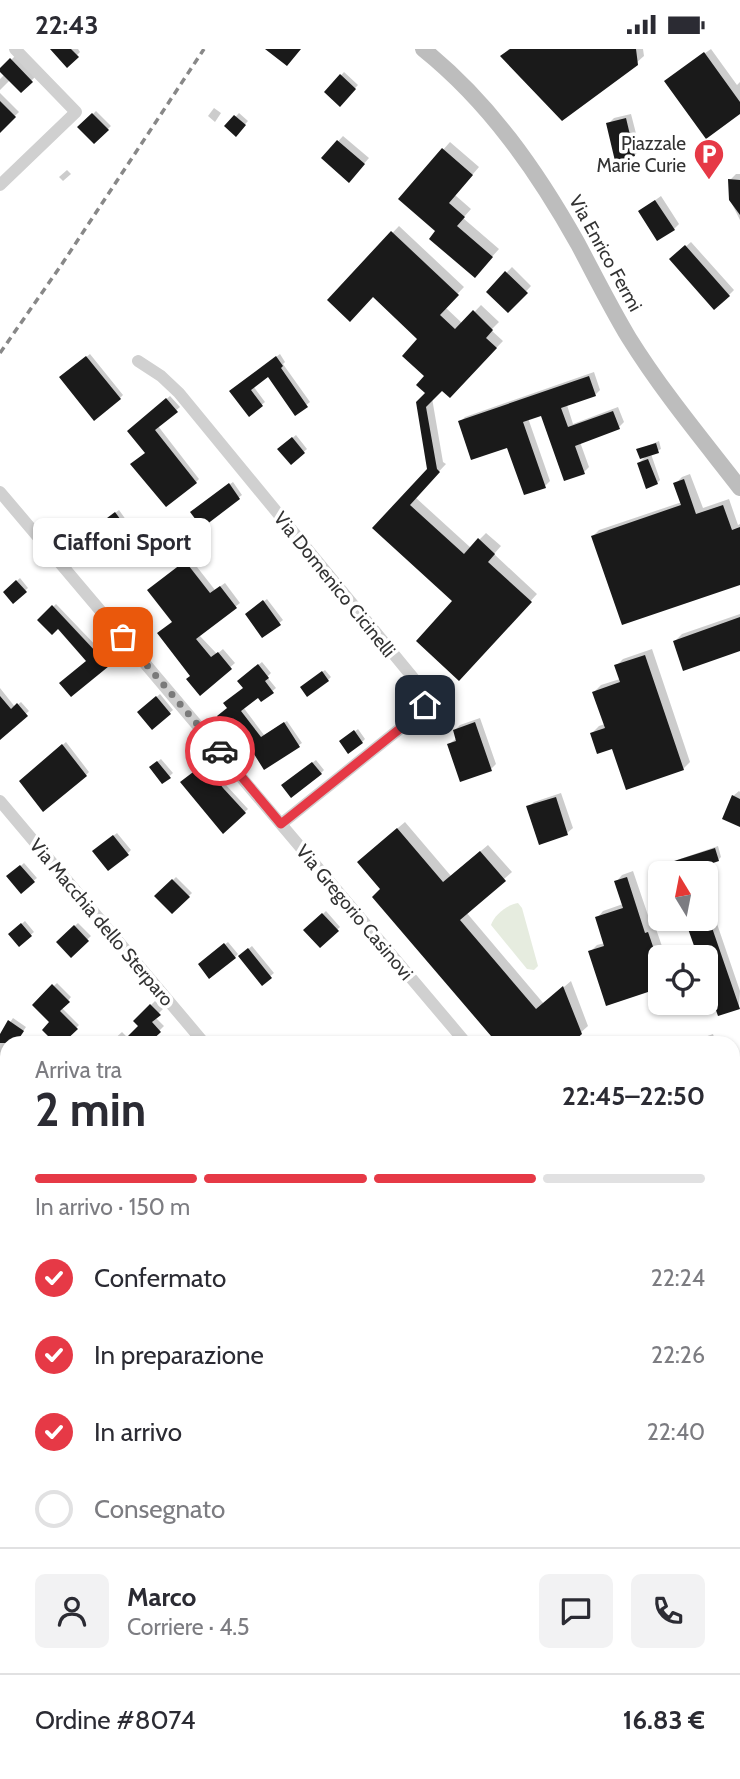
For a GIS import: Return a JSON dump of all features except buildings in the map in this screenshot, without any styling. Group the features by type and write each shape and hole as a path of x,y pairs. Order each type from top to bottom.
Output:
{"street":[{"path":"0,185 76,112 15,49"},
{"name":"Via Enrico Fermi","path":"423,49 484,107 520,151 553,201 642,358 667,395 740,488"},
{"name":"Via Domenico Cicinelli","path":"138,361 161,376 179,393 426,697 425,705 417,715 281,824"},
{"name":"Via Gregorio Casinovi","path":"0,492 460,1036"},
{"name":"Via Macchia dello Sterparo","path":"0,801 198,1036"}],"shaded area":[{"path":"518,903 522,908 538,966 534,970 527,969 491,925 502,911"}],"railway":[{"path":"0,353 204,49"}],"way so far":[{"path":"123,637 220,751"}],"place":[{"name":"Piazzale Marie Curie","path":"709,181"},
{"name":"Ciaffoni Sport","path":"123,637"}],"route":[{"path":"220,751 281,824 417,715 425,705"}]}
